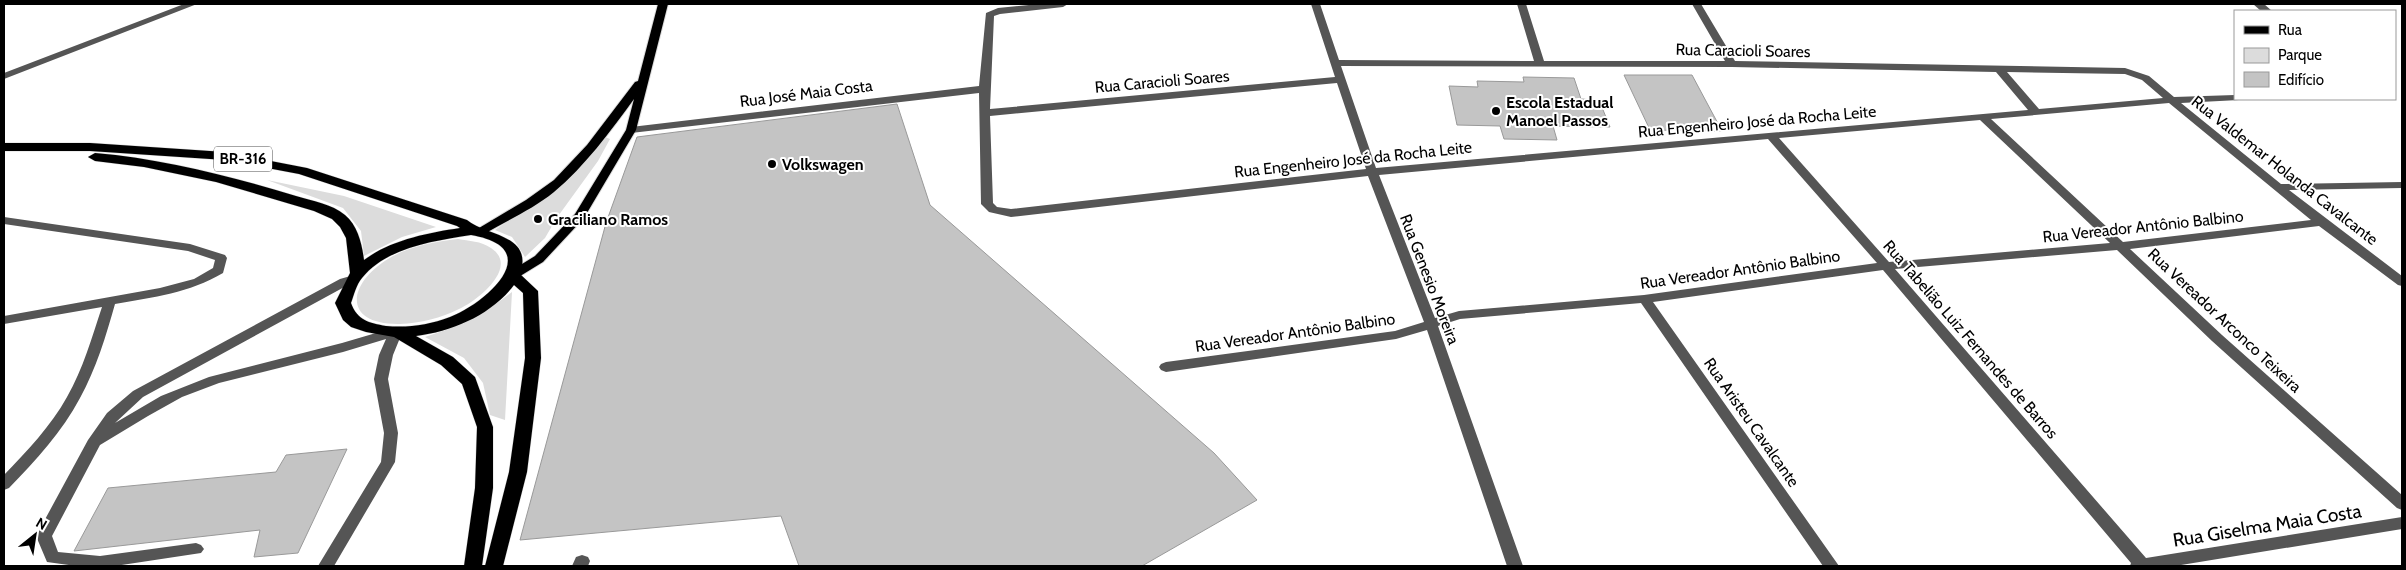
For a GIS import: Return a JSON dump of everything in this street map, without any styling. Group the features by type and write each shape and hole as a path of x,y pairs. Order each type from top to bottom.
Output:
{"highway":[{"name":"BR-316","path":"4,148 90,147 225,156 302,171 462,223 475,231 503,240 514,250 516,264 513,275"},
{"name":"BR-316","path":"4,155 57,154 102,157 193,172 254,188 321,209 341,220 354,239 356,276"},
{"path":"473,566 484,488 485,427 469,381 447,362 396,333 358,325 347,315 343,303 356,276 374,260 418,239 475,231"},
{"path":"396,333 426,329 454,321 479,309 499,294 513,275 530,291 533,358 518,472 494,566"}],"main road":[{"path":"513,275 539,259 580,216 631,130 642,80 663,4"},
{"path":"475,231 540,197 558,183 592,149 642,80"}],"street":[{"path":"4,76 192,4"},
{"path":"985,113 984,89 989,15 998,12 1063,4"},
{"name":"Rua Genesio Moreira","path":"1315,4 1372,172 1431,324 1515,566"},
{"path":"1522,4 1540,63"},
{"path":"1697,4 1732,64"},
{"name":"Rua Caracioli Soares","path":"1335,63 1732,64 2125,71 2150,79"},
{"path":"1999,69 2036,112"},
{"name":"Rua Caracioli Soares","path":"985,113 1342,79"},
{"name":"Rua Valdemar Holanda Cavalcante","path":"2150,79 2171,100 2278,187 2402,282"},
{"name":"Rua José Maia Costa","path":"631,130 984,89"},
{"name":"Rua Engenheiro José da Rocha Leite","path":"985,113 987,204 993,210 1011,213 1372,172 2171,100 2234,98"},
{"name":"Rua Vereador Arconco Teixeira","path":"1984,118 2122,246 2217,338 2402,504"},
{"name":"Rua Tabelião Luiz Fernandes de Barros","path":"1771,136 1886,266 2143,566"},
{"path":"2278,187 2402,185"},
{"path":"4,220 190,248 221,258 219,270 198,282 160,292 5,320"},
{"name":"Rua Vereador Antônio Balbino","path":"1166,367 1396,334 1459,315 1644,299 1886,266 2122,246 2322,222"},
{"path":"196,549 100,562 53,558 44,536 93,444 112,417 138,394 356,276"},
{"name":"Rua Aristeu Cavalcante","path":"1644,299 1830,566"},
{"path":"4,484 46,438 74,398 94,350 110,300"},
{"path":"93,444 132,419 188,389 235,373 362,344 396,333"},
{"path":"326,566 388,462 391,433 381,379 386,355 396,333"},
{"name":"Rua Giselma Maia Costa","path":"2138,566 2402,523"}],"green space":[{"name":"Graciliano Ramos","path":"605,137 610,139 598,161 556,219 545,238 525,257 512,237 495,230 569,178"},
{"path":"267,180 344,196 436,227 402,237 364,256 361,231 343,208"},
{"path":"458,239 483,244 491,248 499,256 501,264 498,274 493,283 476,299 459,309 431,320 400,324 381,323 368,318 360,310 357,301 358,291 364,280 374,269 388,259 413,248"},
{"path":"512,292 505,420 490,415 483,383 464,358 425,337 471,319"}],"building":[{"path":"1624,75 1692,75 1722,131 1650,130"},
{"path":"1523,77 1574,78 1581,99 1599,100 1610,127 1553,126 1557,140 1504,139 1500,126 1457,125 1449,86 1478,87 1477,81 1524,82"},
{"path":"897,104 930,205 1214,453 1257,500 1142,566 799,566 781,516 520,540 606,223 637,137"},
{"path":"347,449 298,553 254,557 260,530 74,551 108,488 276,472 286,455"}],"place":[{"name":"Escola Estadual Manoel Passos","path":"1496,111"},
{"name":"Volkswagen","path":"772,164"},
{"name":"Graciliano Ramos","path":"538,219"}]}
